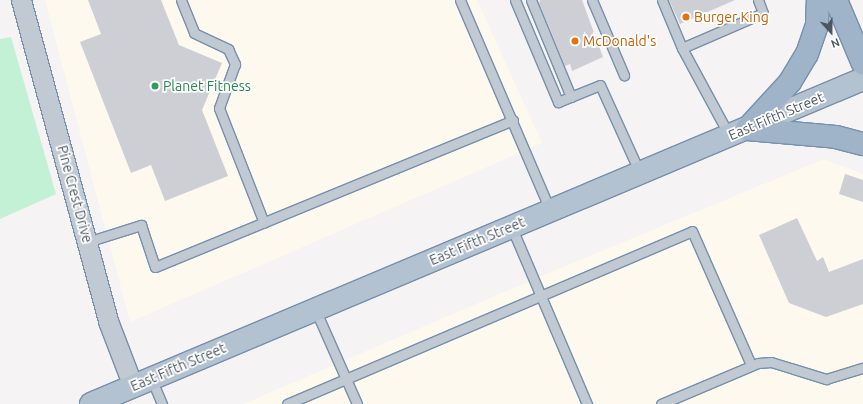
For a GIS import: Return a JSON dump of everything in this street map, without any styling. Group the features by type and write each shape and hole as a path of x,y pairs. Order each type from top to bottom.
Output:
{"highway":[{"path":"738,133 790,82 807,54 817,25 818,0"},
{"path":"836,0 863,64"},
{"path":"738,133 836,137 863,144"}],"main road":[{"name":"East Fifth Street","path":"90,404 511,226 738,133 863,79"}],"street":[{"name":"Pine Crest Drive","path":"21,0 111,328 142,382"}],"lane":[{"path":"181,0 194,33 228,49 235,64 219,108 264,223"},
{"path":"460,0 513,120 550,210"},
{"path":"515,0 558,102 600,85 640,173"},
{"path":"531,0 571,97"},
{"path":"592,0 624,75"},
{"path":"662,0 682,48 738,133"},
{"path":"682,48 763,13 758,0"},
{"path":"87,242 141,225 155,267 513,120"},
{"path":"511,226 587,404"},
{"path":"287,404 692,231 751,365"},
{"path":"315,309 357,404"},
{"path":"661,404 751,365 771,362 826,379 863,368"},
{"path":"142,382 162,404"}],"shaded area":[{"path":"45,0 477,0 542,143 130,322"},
{"path":"824,159 863,174 863,404 243,404 551,272"}],"green space":[{"path":"11,37 56,194 0,219 0,39"}],"building":[{"name":"Planet Fitness","path":"88,0 161,0 179,45 222,63 202,110 228,176 165,201 151,165 131,173 80,42 101,34"},
{"name":"McDonald's","path":"540,0 582,0 603,57 572,71 570,64 565,66 539,3"},
{"name":"Burger King","path":"669,0 735,0 680,24"},
{"path":"845,174 863,180 863,202 839,194"},
{"path":"797,218 817,261 823,257 829,272 863,259 863,304 826,317 789,303 759,235"}],"place":[{"name":"Burger King","path":"686,17"},
{"name":"McDonald's","path":"575,41"},
{"name":"Planet Fitness","path":"155,86"}]}
